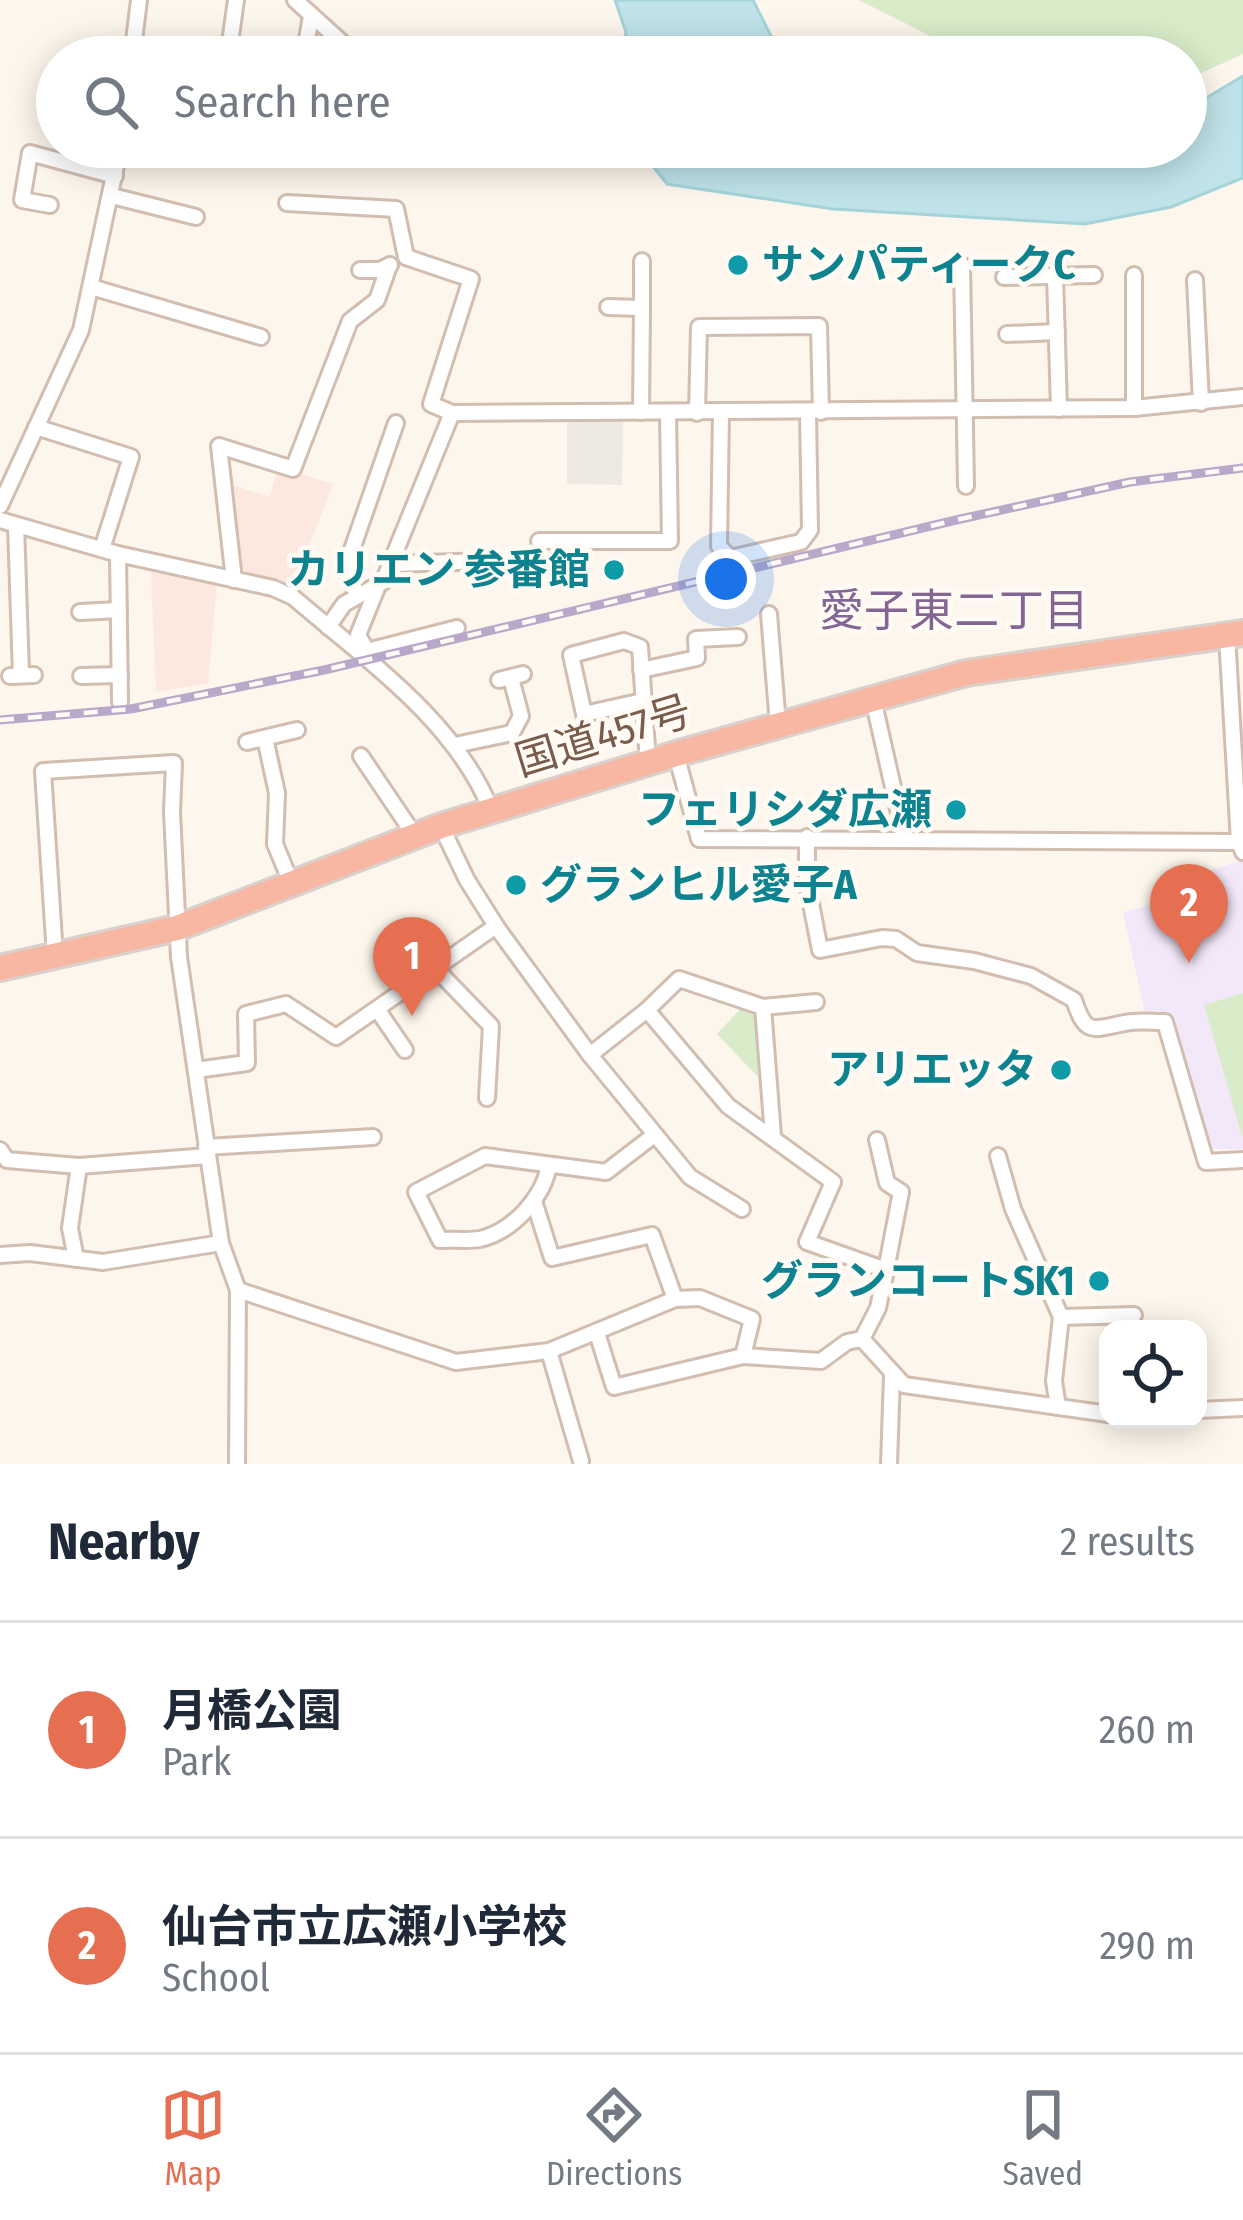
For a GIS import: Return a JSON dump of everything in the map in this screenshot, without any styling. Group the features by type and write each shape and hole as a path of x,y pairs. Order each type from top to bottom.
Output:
{"highway":[{"name":"国道457号","path":"0,968 177,928 441,826 965,673 1235,634"}],"street":[{"path":"135,36 140,0"},
{"path":"231,36 236,0"},
{"path":"295,0 334,36"},
{"path":"308,36 311,16"},
{"path":"36,155 30,153 22,200 50,205"},
{"path":"85,168 115,176"},
{"path":"0,506 81,330 116,168"},
{"path":"112,196 196,217"},
{"path":"286,203 396,209 406,257"},
{"path":"360,270 380,270 406,257 471,279 430,404 452,412 1134,409 1243,397"},
{"path":"641,412 642,261"},
{"path":"962,265 966,486"},
{"path":"234,580 220,446 293,469 350,321 376,301 389,266"},
{"path":"1004,277 1094,275"},
{"path":"1134,275 1134,409"},
{"path":"1055,276 1059,409"},
{"path":"1196,280 1201,403"},
{"path":"91,287 261,337"},
{"path":"608,307 642,308"},
{"path":"698,413 699,327 819,326 810,530 801,542 730,558 719,546 721,412"},
{"path":"1007,334 1057,332"},
{"path":"452,412 393,564 377,588 358,635 367,651 457,628"},
{"path":"539,541 670,542 668,413"},
{"path":"357,594 347,572 348,561 395,424"},
{"path":"36,427 131,457 110,552 119,610 120,702"},
{"path":"22,675 8,523 110,552 273,588 293,597 407,694 475,772 491,810"},
{"path":"393,564 489,561"},
{"path":"328,627 357,594 377,588"},
{"path":"80,612 119,610"},
{"path":"769,614 778,725"},
{"path":"676,754 699,839 1241,847 1235,634"},
{"path":"641,670 698,658 696,639 737,637"},
{"path":"644,701 584,714 571,655 625,641 640,647 641,670 644,701 648,762"},
{"path":"81,676 120,675"},
{"path":"455,745 512,733 521,716 511,677"},
{"path":"874,699 905,840"},
{"path":"247,742 297,730"},
{"path":"265,738 277,793 275,844 292,885"},
{"path":"362,756 415,836"},
{"path":"55,956 43,771 174,763 177,928 221,1243 238,1290 236,1464"},
{"path":"441,826 496,926 653,1136 690,1177 742,1209"},
{"path":"807,837 807,883 820,950 896,939 917,953 1031,976 1074,1000 1080,1021 1090,1028 1165,1022 1207,1162 1243,1160"},
{"path":"196,1070 247,1063 246,1014 286,1004 336,1037 496,926"},
{"path":"435,968 491,1026 487,1098"},
{"path":"590,1055 679,980 763,1007 816,1001"},
{"path":"763,1007 773,1136"},
{"path":"376,1009 405,1050"},
{"path":"647,1010 728,1106 833,1182 807,1243 886,1270"},
{"path":"549,1165 545,1189 514,1220 483,1238 440,1240 416,1192 485,1156 607,1172 653,1136"},
{"path":"0,1150 7,1160 79,1166 373,1137"},
{"path":"862,1339 878,1308 901,1192 886,1184 877,1140"},
{"path":"998,1156 1013,1209 1060,1317 1054,1381 1058,1407"},
{"path":"76,1259 70,1228 79,1166"},
{"path":"534,1201 552,1258 652,1234 676,1299"},
{"path":"0,1256 29,1253 104,1262 221,1243"},
{"path":"238,1290 456,1362 549,1351 676,1299 700,1298 752,1319 743,1356"},
{"path":"1060,1317 1134,1315"},
{"path":"596,1333 614,1387 743,1356 821,1361 847,1342 862,1339"},
{"path":"862,1339 904,1385 1099,1413"},
{"path":"549,1351 580,1461"},
{"path":"889,1464 892,1376"},
{"path":"1207,1410 1243,1408"}],"shaded area":[{"path":"567,417 623,417 622,485 567,484"},
{"path":"278,467 333,484 292,591 242,570 232,485 270,497"},
{"path":"151,572 217,583 208,683 156,692"},
{"path":"1243,860 1243,1149 1213,1149 1188,1081 1174,1020 1145,1014 1123,912 1162,902 1181,890 1178,880"}],"green space":[{"path":"859,0 1243,0 1243,54 1207,70 1207,36 930,36"},
{"path":"1243,993 1243,1135 1242,1136 1204,1005"},
{"path":"744,1005 758,1009 766,1078 761,1080 717,1034"}],"water":[{"path":"615,0 753,0 771,36 625,36"},
{"path":"1243,76 1243,178 1171,207 1085,224 833,209 667,184 654,168 1207,168 1207,97"}],"railway":[{"path":"0,720 131,709 324,670 956,520 1130,482 1243,468"}],"place":[{"name":"サンパティークC","path":"738,265"},
{"name":"カリエン 参番館","path":"614,570"},
{"name":"フェリシダ広瀬","path":"956,810"},
{"name":"グランヒル愛子A","path":"516,885"},
{"name":"仙台市立広瀬小学校","path":"1189,963"},
{"name":"月橋公園","path":"412,1016"},
{"name":"アリエッタ","path":"1061,1070"},
{"name":"グランコートSK1","path":"1099,1281"}],"district":[{"name":"愛子東二丁目","path":"954,611"}]}
